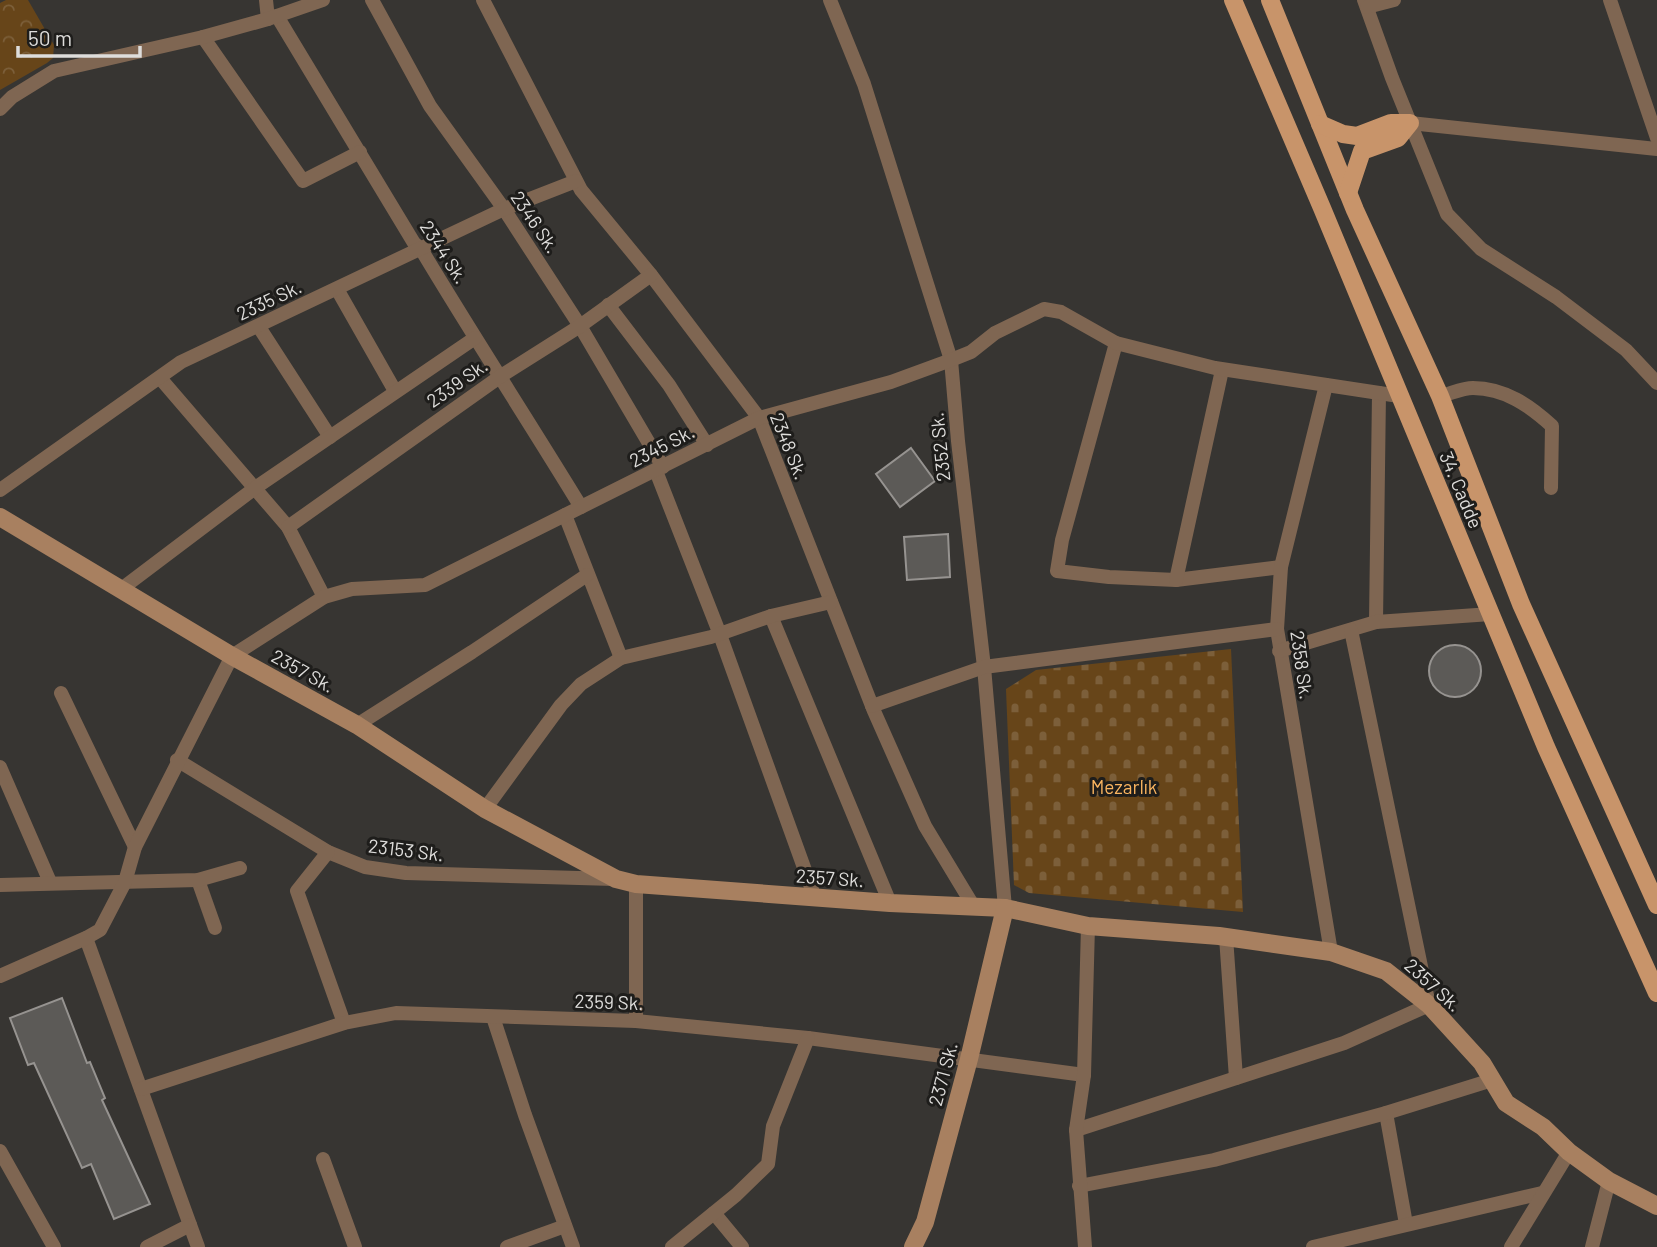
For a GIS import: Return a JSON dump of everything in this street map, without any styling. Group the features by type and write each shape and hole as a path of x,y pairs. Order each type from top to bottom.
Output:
{"main road":[{"name":"34. Cadde","path":"1233,0 1546,747 1657,993"},
{"name":"34. Cadde","path":"1270,0 1348,193 1440,396 1521,604 1657,905"},
{"path":"1320,124 1360,143 1398,138 1410,123"},
{"path":"1348,193 1360,143"}],"street":[{"name":"2344 Sk.","path":"266,0 272,17 360,152 581,507"},
{"path":"0,109 12,97 54,71 203,37 323,0"},
{"name":"2346 Sk.","path":"372,0 430,106 504,209 580,326 659,469 815,898"},
{"name":"2348 Sk.","path":"483,0 581,190 651,275 759,418 872,706 925,826 974,907"},
{"name":"2352 Sk.","path":"830,0 864,84 951,360 984,667 1004,908"},
{"path":"1394,0 1365,4 1447,214 1481,249 1556,297 1626,349 1657,383"},
{"path":"1610,0 1657,138"},
{"path":"203,37 303,181 360,152"},
{"path":"1410,123 1657,149"},
{"name":"2335 Sk.","path":"0,490 181,362 504,209 576,181"},
{"name":"2339 Sk.","path":"288,527 501,376 580,326 651,275"},
{"path":"337,289 396,391"},
{"path":"608,305 669,385 707,445"},
{"name":"2345 Sk.","path":"232,656 324,597 352,589 425,585 759,418 891,382 951,360 971,352 995,333 1044,309 1061,312 1116,343"},
{"path":"259,327 331,437"},
{"path":"120,590 255,488 475,338"},
{"path":"1281,567 1176,580 1057,571 1062,540 1116,343 1222,369 1399,396"},
{"path":"1176,580 1222,369"},
{"path":"160,378 288,527 324,597"},
{"name":"2358 Sk.","path":"1326,385 1281,567 1277,629 1331,952"},
{"path":"1440,396 1472,388 1508,395 1533,409 1552,426 1551,488"},
{"path":"1376,622 1379,393"},
{"path":"565,514 621,658"},
{"name":"2357 Sk.","path":"0,517 232,656 357,725 485,809 616,879 636,884 815,898 1004,908 1088,926 1226,937 1331,952 1387,971 1429,1005 1482,1063 1506,1103 1543,1126 1569,1152 1609,1181 1657,1206"},
{"path":"357,725 587,575"},
{"path":"485,809 561,705 582,684 621,658 711,637 771,616 831,602"},
{"path":"1279,651 1376,622 1491,614"},
{"path":"771,616 890,903"},
{"path":"872,706 984,667 1277,629"},
{"path":"1076,1130 1344,1043 1429,1005 1351,630"},
{"path":"0,976 100,930 125,882 135,847 232,656"},
{"path":"61,693 135,847"},
{"name":"23153 Sk.","path":"177,760 328,852 365,867 406,873 616,879"},
{"path":"0,768 50,882"},
{"path":"328,852 297,891 344,1023"},
{"path":"0,885 198,880 240,868"},
{"path":"198,880 215,928"},
{"path":"636,884 636,1021"},
{"name":"2371 Sk.","path":"913,1247 925,1222 969,1059 1004,908"},
{"path":"1085,1247 1076,1130 1084,1075 1088,926"},
{"path":"1226,937 1236,1079"},
{"path":"86,938 198,1247"},
{"name":"2359 Sk.","path":"141,1089 344,1023 396,1013 636,1021 808,1038 1084,1075"},
{"path":"493,1017 573,1247"},
{"path":"672,1247 736,1195 768,1164 773,1126 808,1038"},
{"path":"1080,1186 1214,1160 1387,1114 1492,1080"},
{"path":"1387,1114 1406,1224"},
{"path":"0,1151 54,1247"},
{"path":"1511,1247 1569,1152"},
{"path":"323,1159 355,1247"},
{"path":"1592,1247 1609,1181"},
{"path":"1313,1247 1542,1193"},
{"path":"714,1213 742,1247"},
{"path":"147,1247 190,1225"},
{"path":"507,1247 565,1226"}],"green space":[{"path":"6,0 28,0 54,45 53,58 47,63 0,90 0,3"},
{"name":"Mezarlık","path":"1231,649 1243,912 1029,893 1014,885 1006,689 1036,670"}],"building":[{"path":"911,448 935,481 900,507 876,474"},
{"path":"948,534 950,577 907,580 904,537"},
{"path":"1455,645 1465,647 1473,653 1479,661 1479,681 1473,689 1465,695 1455,697 1445,695 1437,689 1431,681 1429,671 1431,661 1437,653 1445,647"},
{"path":"62,998 87,1063 90,1062 105,1098 102,1100 150,1204 114,1219 91,1164 82,1168 34,1063 28,1065 10,1018"}]}
